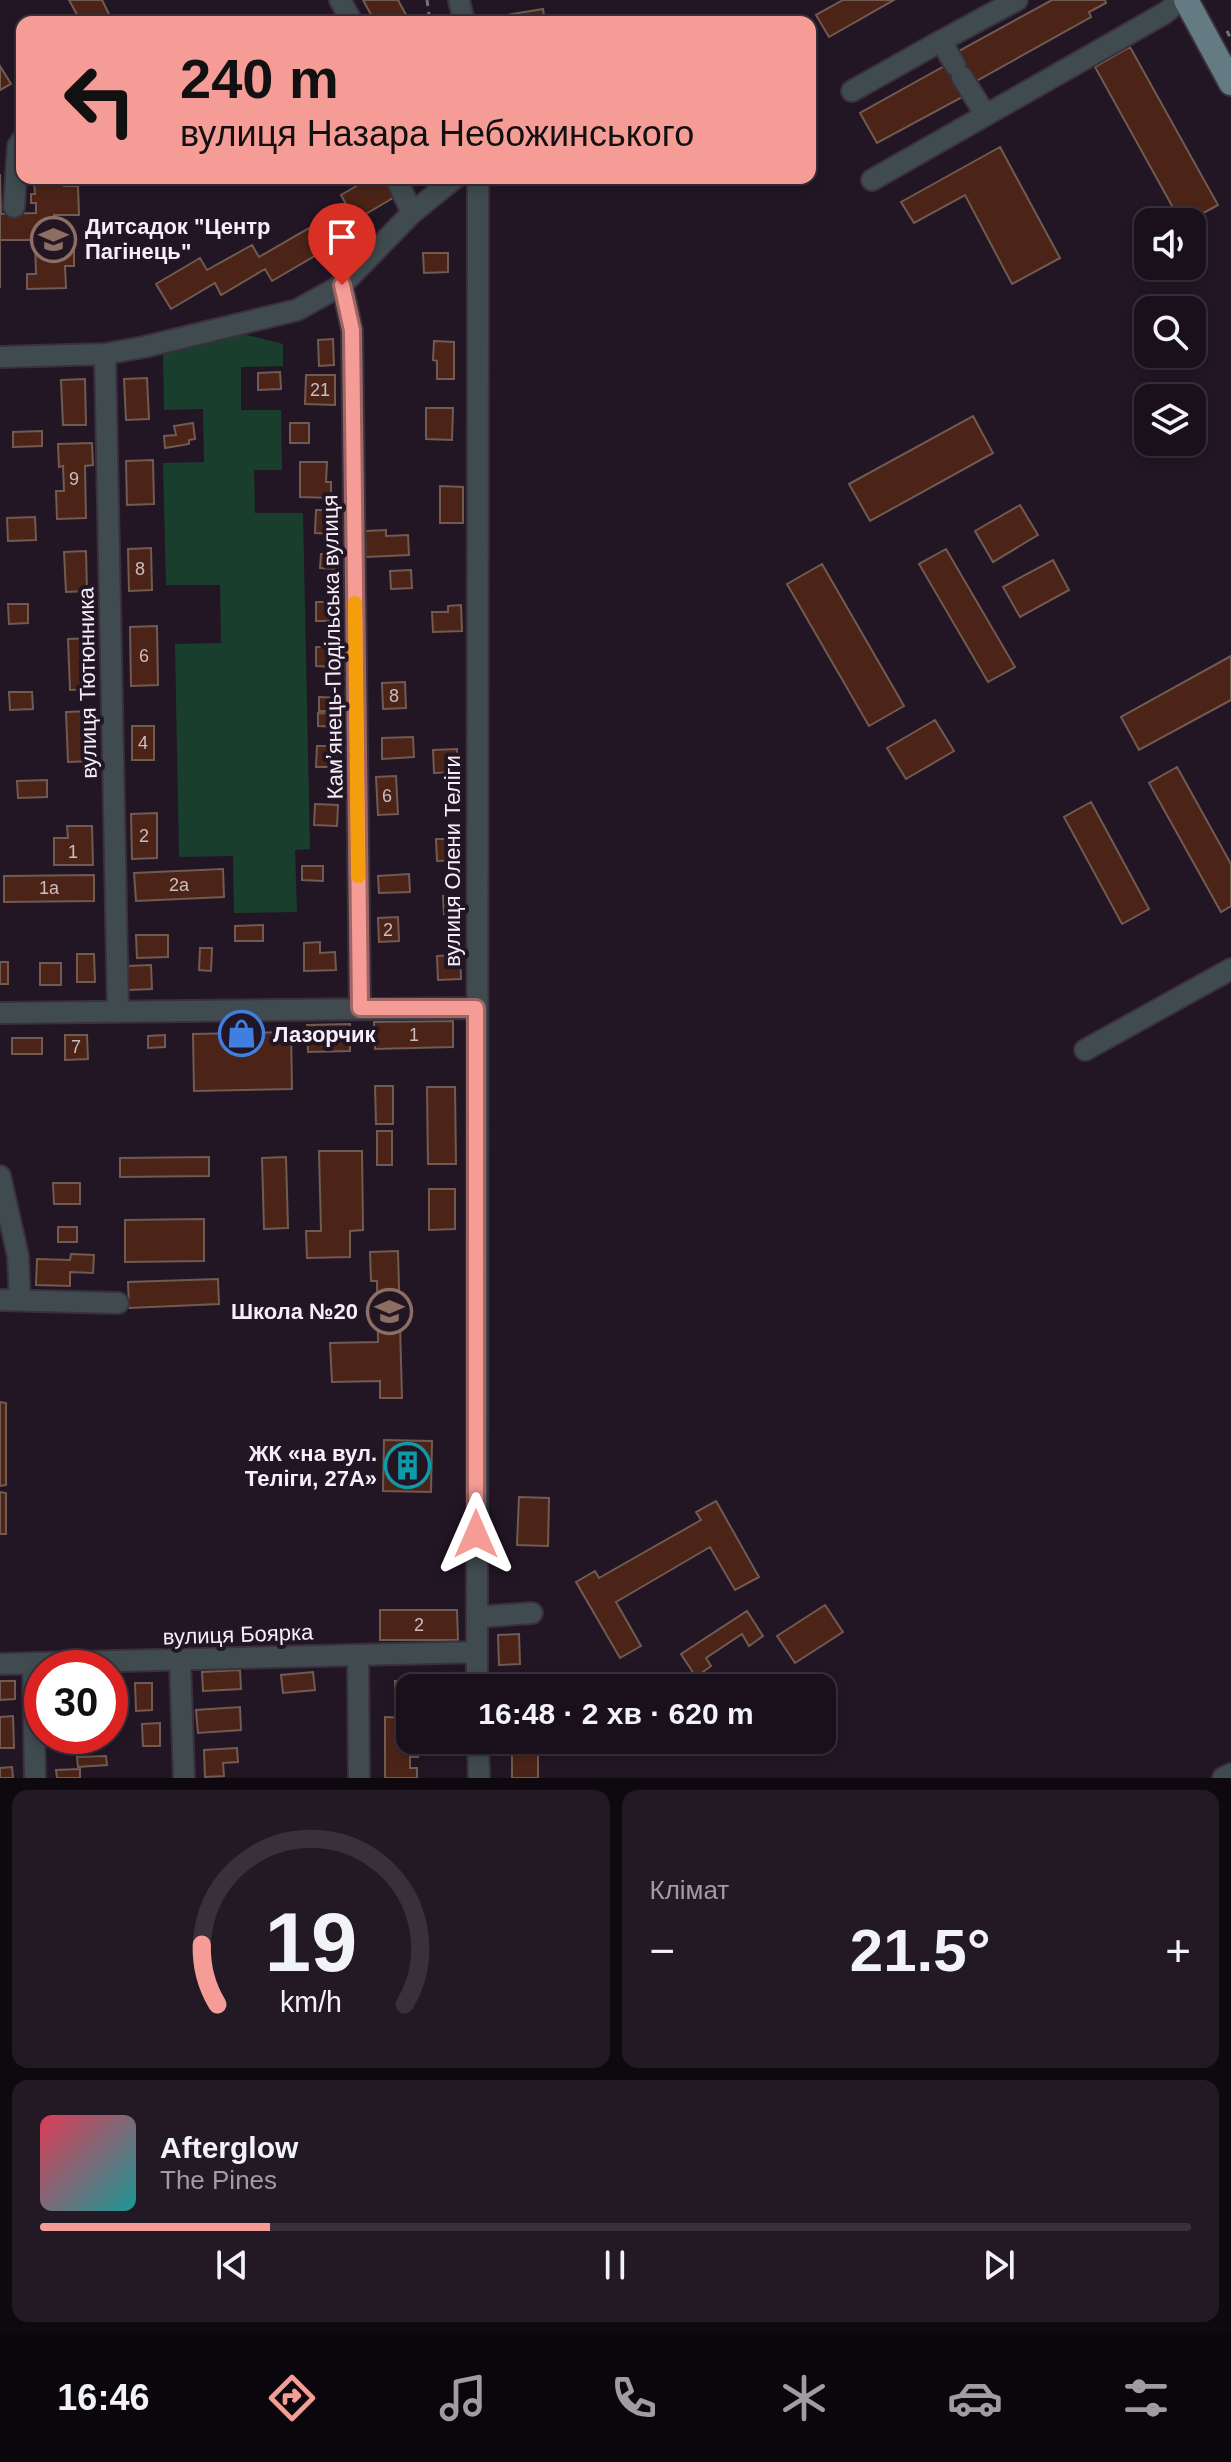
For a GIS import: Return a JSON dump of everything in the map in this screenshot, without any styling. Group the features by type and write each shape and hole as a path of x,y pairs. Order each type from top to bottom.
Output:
{"main road":[{"path":"1184,0 1231,83"}],"street":[{"path":"852,91 941,41 985,27 1017,0"},
{"path":"872,180 1184,0"},
{"path":"941,41 985,114"},
{"path":"14,207 16,176"},
{"path":"399,184 412,213"},
{"path":"0,357 105,354 297,310 342,285 412,213 448,184"},
{"name":"вулиця Олени Теліги","path":"477,1674 478,184"},
{"name":"Камʼянець-Подільська вулиця","path":"342,285 352,330 360,1008"},
{"name":"вулиця Тютюнника","path":"105,354 118,1010"},
{"path":"1085,1050 1231,969"},
{"path":"0,1013 476,1008"},
{"path":"0,1176 18,1256 10,1300 118,1303"},
{"path":"477,1617 532,1613"},
{"name":"вулиця Боярка","path":"128,1661 477,1652"},
{"path":"358,1655 359,1778"},
{"path":"180,1660 184,1778"},
{"name":"вулиця Боярка","path":"0,1664 24,1663"},
{"path":"35,1754 35,1778"},
{"path":"478,1754 479,1778"},
{"path":"1223,1778 1231,1774"}],"green space":[{"path":"231,331 283,344 283,366 241,367 241,410 281,410 282,470 254,470 255,513 303,513 310,849 295,850 297,912 234,913 233,856 179,857 175,644 221,643 220,585 166,585 163,463 204,462 203,409 164,410 163,346"}],"building":[{"path":"69,0 102,0 110,16 78,16"},
{"path":"363,0 398,0 407,16 372,16"},
{"path":"843,0 894,0 829,37 816,15"},
{"path":"1052,0 1105,0 1106,3 1089,12 1091,17 973,83 966,95 877,143 860,113 946,65 957,52"},
{"path":"543,9 544,16 501,16"},
{"path":"1130,47 1218,205 1206,212 1206,208 1173,208 1095,67"},
{"path":"0,66 11,84 0,90"},
{"path":"1000,147 1060,258 1012,284 965,195 914,223 901,202"},
{"path":"0,174 1,214 36,213 36,203 31,203 31,194 35,194 34,184 78,186 79,215 54,215 54,239 74,238 74,266 65,266 66,288 27,289 27,274 36,274 35,240 0,240"},
{"path":"360,184 392,184 398,195 354,221 359,230 272,281 265,269 221,295 215,283 171,309 156,284 200,258 207,270 252,245 259,257 347,206 341,195"},
{"path":"423,253 448,253 448,272 424,273"},
{"path":"333,339 334,365 319,366 318,340"},
{"path":"434,341 454,342 454,379 437,379 437,361 433,360"},
{"path":"280,372 281,389 258,390 258,373"},
{"path":"306,375 335,375 335,405 305,404"},
{"path":"147,378 149,419 126,420 124,379"},
{"path":"85,379 86,425 63,425 61,380"},
{"path":"426,408 453,408 452,440 426,439"},
{"path":"973,416 993,453 870,521 849,484"},
{"path":"193,423 195,439 189,440 189,444 165,448 164,436 176,435 174,426"},
{"path":"290,423 309,423 309,443 290,443"},
{"path":"42,431 42,446 13,447 13,432"},
{"path":"92,443 93,465 85,466 86,518 57,519 56,491 64,491 58,444"},
{"path":"153,460 154,504 127,505 126,461"},
{"path":"300,462 327,462 326,482 331,482 331,498 300,497"},
{"path":"440,486 463,487 463,523 440,523"},
{"path":"1020,505 1038,535 993,562 975,531"},
{"path":"316,510 333,510 333,534 315,533"},
{"path":"35,517 36,540 8,541 7,518"},
{"path":"386,530 386,536 408,535 409,555 366,557 365,531"},
{"path":"151,548 152,590 129,591 128,549"},
{"path":"946,549 1015,667 988,682 919,564"},
{"path":"86,551 87,591 66,592 64,552"},
{"path":"321,554 338,554 337,569 320,568"},
{"path":"1053,560 1069,590 1020,617 1003,587"},
{"path":"822,564 904,706 869,726 787,584"},
{"path":"411,570 412,588 391,589 390,571"},
{"path":"316,602 336,602 336,621 316,621"},
{"path":"8,604 28,604 28,623 9,624"},
{"path":"461,605 462,631 433,632 432,612 448,612 448,606"},
{"path":"157,626 158,685 131,686 130,627"},
{"path":"91,638 92,689 70,690 68,639"},
{"path":"316,647 337,647 336,667 316,666"},
{"path":"1231,656 1231,700 1139,750 1121,717"},
{"path":"405,682 406,708 383,709 382,683"},
{"path":"9,692 32,692 33,709 10,710"},
{"path":"319,697 340,698 340,711 319,711"},
{"path":"93,711 94,761 68,762 66,712"},
{"path":"318,713 340,714 340,727 318,726"},
{"path":"935,720 954,751 906,779 887,748"},
{"path":"132,726 154,726 154,760 132,760"},
{"path":"413,737 414,757 382,759 382,738"},
{"path":"317,746 337,746 337,767 316,767"},
{"path":"457,749 458,772 434,773 433,750"},
{"path":"1177,767 1231,864 1231,906 1221,912 1149,783"},
{"path":"396,776 398,814 378,815 376,777"},
{"path":"47,780 47,797 18,798 17,781"},
{"path":"1091,802 1149,909 1122,924 1064,817"},
{"path":"315,804 338,805 337,826 314,825"},
{"path":"157,813 157,858 132,859 131,814"},
{"path":"67,826 92,826 93,865 54,865 54,838 68,838"},
{"path":"436,839 456,839 457,860 437,861"},
{"path":"302,866 323,866 323,881 302,880"},
{"path":"223,869 224,897 136,901 134,873"},
{"path":"409,874 410,892 379,893 378,876"},
{"path":"94,875 94,901 4,902 4,876"},
{"path":"459,895 460,913 444,914 443,896"},
{"path":"398,917 399,941 379,942 378,918"},
{"path":"263,925 263,941 235,941 235,926"},
{"path":"136,935 168,935 168,957 137,958"},
{"path":"320,942 320,953 335,952 336,970 304,971 304,943"},
{"path":"200,948 212,948 211,971 199,970"},
{"path":"77,954 94,954 95,982 77,982"},
{"path":"460,955 461,979 438,980 437,956"},
{"path":"0,962 8,962 8,984 0,984"},
{"path":"40,963 61,963 61,985 40,985"},
{"path":"151,965 152,989 128,990 128,966"},
{"path":"453,1021 453,1047 375,1049 374,1022"},
{"path":"350,1024 350,1051 308,1052 307,1025"},
{"path":"291,1032 292,1089 194,1091 193,1034"},
{"path":"65,1035 87,1035 88,1059 65,1060"},
{"path":"165,1035 165,1047 148,1048 148,1036"},
{"path":"12,1038 42,1038 42,1054 12,1054"},
{"path":"375,1086 393,1086 393,1124 376,1124"},
{"path":"427,1087 455,1087 456,1164 428,1164"},
{"path":"377,1131 392,1131 392,1165 377,1165"},
{"path":"319,1151 362,1151 363,1230 350,1231 350,1257 307,1258 306,1231 321,1231"},
{"path":"209,1157 209,1176 120,1177 120,1158"},
{"path":"286,1157 288,1228 264,1229 262,1158"},
{"path":"53,1183 80,1183 80,1204 54,1204"},
{"path":"429,1189 455,1189 455,1229 429,1230"},
{"path":"204,1219 204,1261 125,1262 125,1220"},
{"path":"58,1227 77,1227 77,1242 58,1242"},
{"name":"Школа №20","path":"398,1251 402,1398 380,1398 380,1381 332,1382 330,1343 378,1342 377,1281 371,1281 370,1252"},
{"path":"71,1254 94,1255 93,1273 70,1272 70,1286 36,1285 37,1259 70,1260"},
{"path":"218,1279 219,1304 129,1308 128,1282"},
{"path":"0,1402 6,1403 6,1485 0,1486"},
{"name":"ЖК «на вул. Теліги, 27А»","path":"384,1440 432,1441 431,1492 383,1491"},
{"path":"0,1492 6,1493 6,1534 0,1534"},
{"path":"519,1497 549,1498 548,1546 517,1545"},
{"path":"716,1501 759,1577 735,1590 710,1547 616,1602 641,1646 620,1658 576,1582 595,1571 599,1578 701,1520 696,1512"},
{"path":"825,1605 843,1632 795,1663 777,1636"},
{"path":"380,1610 457,1610 458,1640 380,1640"},
{"path":"747,1611 763,1636 749,1646 742,1634 706,1658 711,1666 700,1674 694,1674 681,1654"},
{"path":"519,1634 520,1664 499,1665 498,1635"},
{"path":"240,1670 241,1689 203,1691 202,1672"},
{"path":"313,1672 315,1690 283,1693 281,1675"},
{"path":"0,1681 15,1681 15,1699 0,1700"},
{"path":"135,1683 152,1683 152,1710 136,1711"},
{"path":"240,1707 241,1730 198,1733 196,1710"},
{"path":"13,1716 14,1748 0,1748 0,1717"},
{"path":"385,1717 396,1717 396,1754 418,1754 418,1757 410,1757 410,1768 417,1768 417,1778 385,1778"},
{"path":"160,1723 160,1746 143,1746 142,1724"},
{"path":"237,1748 238,1762 223,1763 224,1776 205,1777 204,1750"},
{"path":"512,1754 538,1754 538,1778 512,1778"},
{"path":"106,1756 107,1765 78,1767 77,1757"},
{"path":"12,1767 13,1778 0,1778 0,1768"},
{"path":"80,1769 80,1778 57,1778 56,1770"}],"slow traffic":[{"path":"355,603 358,876"}],"place":[{"name":"Дитсадок \"Центр Пагінець\"","path":"54,239"},
{"name":"Лазорчик","path":"242,1034"},
{"name":"Школа №20","path":"389,1311"},
{"name":"ЖК «на вул. Теліги, 27А»","path":"408,1466"}],"route":[{"path":"342,285 352,330 360,1008 476,1008 476,1534"}]}
